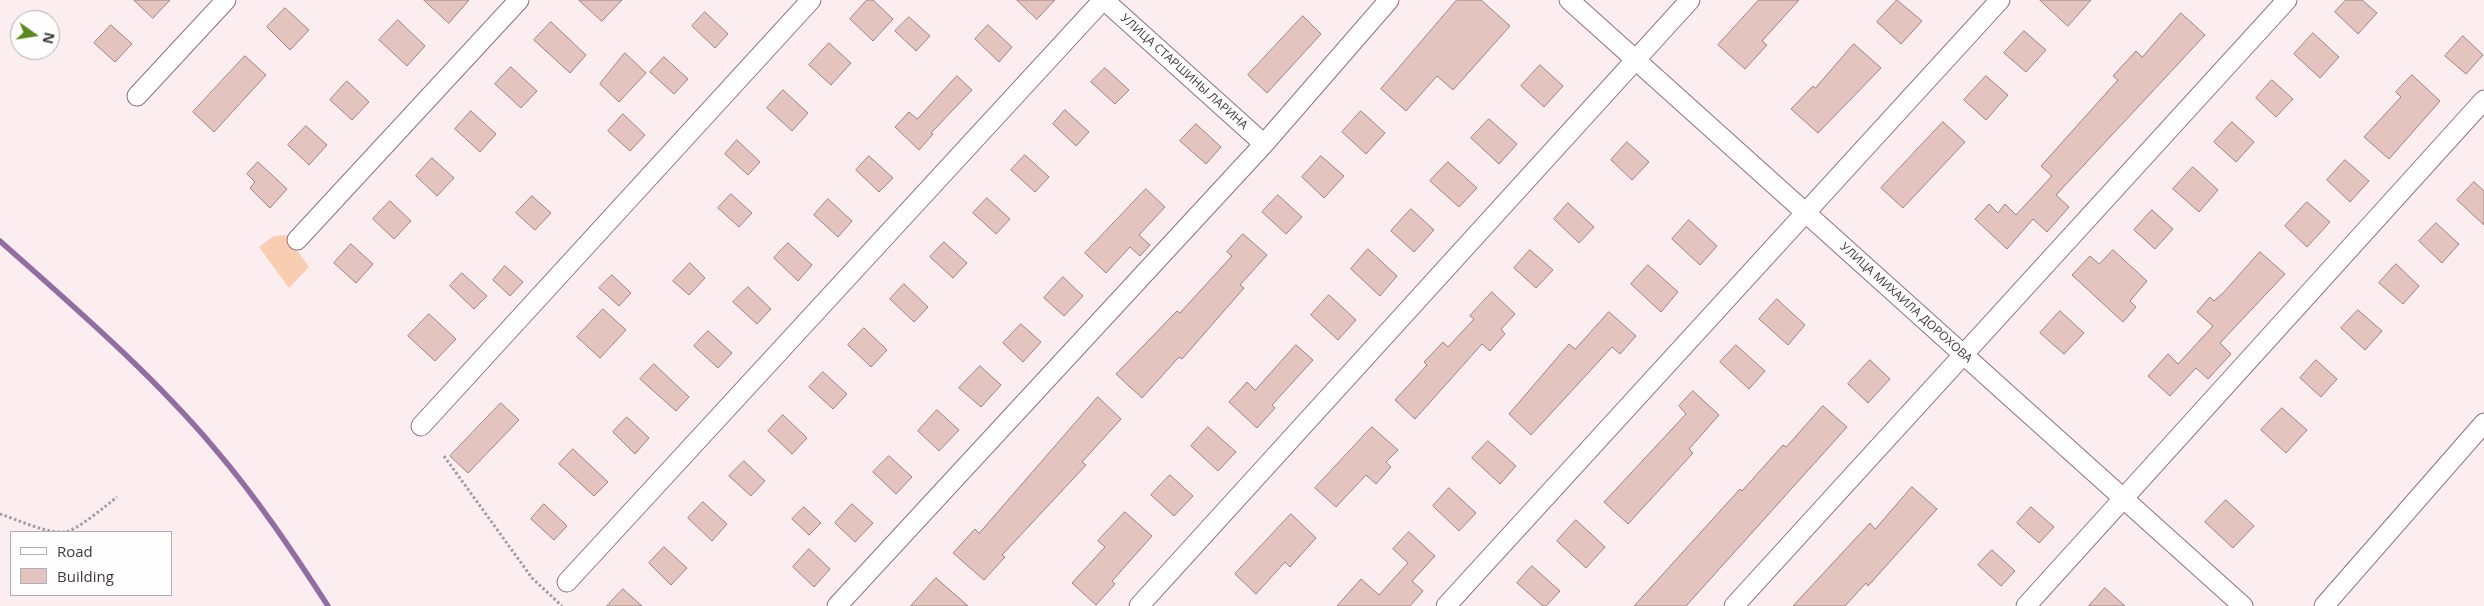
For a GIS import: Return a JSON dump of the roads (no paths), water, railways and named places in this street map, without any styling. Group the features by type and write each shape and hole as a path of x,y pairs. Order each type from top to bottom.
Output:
{"street":[{"path":"137,96 226,0"},
{"path":"297,240 519,0"},
{"path":"421,426 811,0"},
{"path":"567,582 1104,0"},
{"name":"УЛИЦА СТАРШИНЫ ЛАРИНА","path":"1104,0 1264,144"},
{"path":"837,606 1264,144 1389,0"},
{"name":"УЛИЦА МИХАИЛА ДОРОХОВА","path":"1569,0 2243,606"},
{"path":"1139,606 1690,0"},
{"path":"1446,606 2000,0"},
{"path":"1734,606 2287,0"},
{"path":"2026,606 2124,500 2484,100"},
{"path":"2324,606 2484,423"}],"waterway":[{"path":"0,241 111,341 190,421 260,506 328,606"}]}
